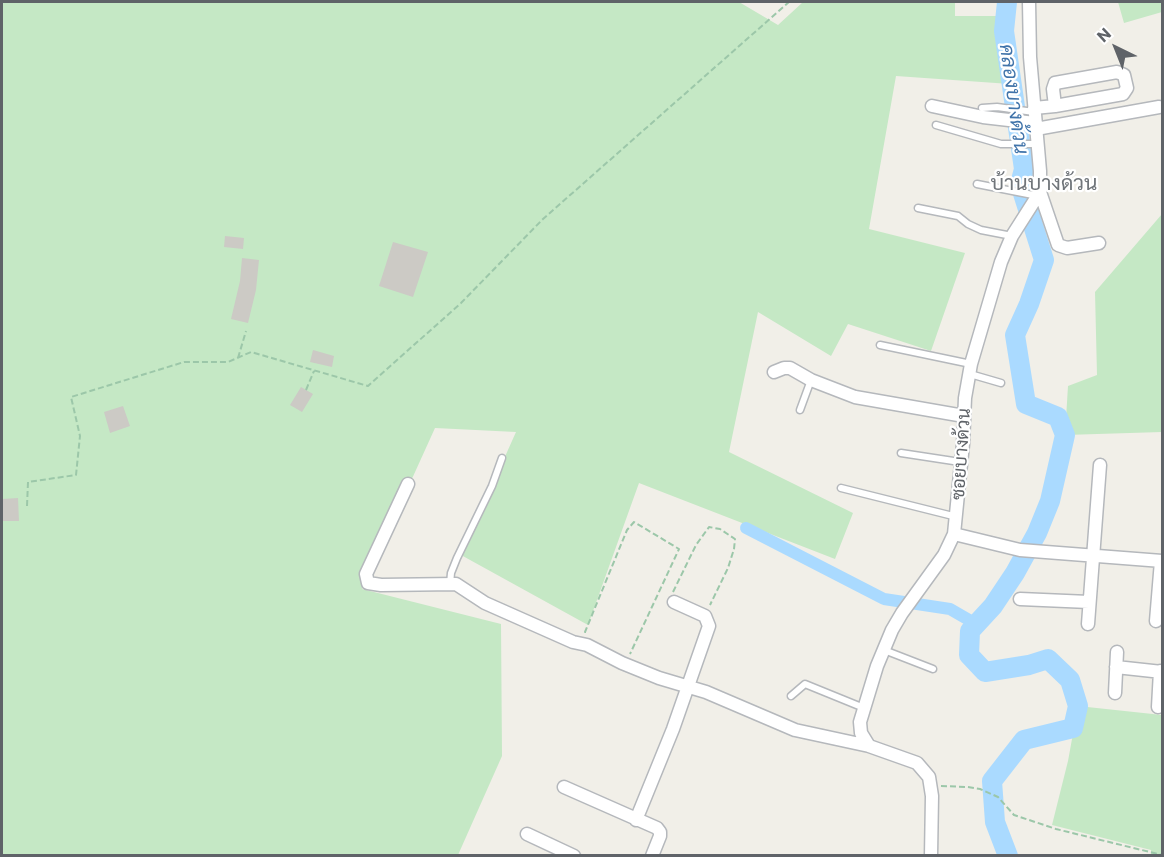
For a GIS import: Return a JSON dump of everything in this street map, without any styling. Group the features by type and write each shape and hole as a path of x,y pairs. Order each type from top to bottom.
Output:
{"street":[{"path":"1029,2 1031,117 1033,144 1040,171 1035,196 1058,245 1067,248 1099,243"},
{"path":"1031,117 1054,106 1123,94 1127,87 1124,75 1117,72 1055,83 1054,106"},
{"path":"932,106 1011,121 1031,117 1159,107"},
{"name":"ซอยบางด้วน","path":"869,746 861,733 860,722 883,649 902,613 944,555 954,534 970,369 1001,262 1035,196"},
{"path":"774,372 790,368 811,380 855,397 964,416"},
{"path":"1089,624 1100,465"},
{"path":"408,484 366,574 368,582 381,585 450,584 461,586 485,603 573,642 587,645 622,663 706,692 795,730 869,746 917,763 929,777 932,796 931,855"},
{"path":"954,534 1020,550 1162,561 1156,621"},
{"path":"1020,599 1089,602"},
{"path":"636,820 673,729 709,626 705,616 698,611 674,602"},
{"path":"1115,693 1117,652"},
{"path":"1116,667 1161,672 1158,707"},
{"path":"564,788 657,828 660,832 652,855"},
{"path":"527,834 574,855"}],"lane":[{"path":"982,108 1010,108 1031,117"},
{"path":"936,125 1001,144 1033,144"},
{"path":"977,184 1035,196"},
{"path":"918,208 958,216 981,230 1015,232"},
{"path":"880,345 970,369 1001,383"},
{"path":"800,410 811,380"},
{"path":"901,453 960,462"},
{"path":"450,584 451,573 492,486 502,458"},
{"path":"841,488 957,517"},
{"path":"883,649 933,669"},
{"path":"791,696 805,684 864,708"}],"path":[{"path":"27,506 28,482 76,475 80,436 70,397 184,362 228,363 251,352 368,386 461,303 543,219 789,2"},
{"path":"238,358 246,331"},
{"path":"306,390 314,370"},
{"path":"594,636 585,632 627,530 634,522 680,549 633,651 622,663"},
{"path":"674,602 669,600 696,545 710,527 720,529 735,538 734,549 728,568 705,616"},
{"path":"930,786 968,786 980,789 998,796 1014,815 1056,829 1162,855"}],"green space":[{"path":"2,2 739,2 778,25 803,2 955,2 955,16 999,16 1010,84 896,76 869,229 965,253 931,351 848,324 831,356 758,312 729,452 853,513 835,559 639,483 588,625 461,555 516,432 435,428 362,589 501,624 502,756 458,855 2,856"},
{"path":"1118,2 1162,2 1162,12 1124,23"},
{"path":"1162,214 1162,432 1065,435 1068,386 1097,375 1095,292"},
{"path":"1078,706 1162,715 1162,855 1151,855 1151,850 1052,825 1068,761"}],"building":[{"path":"225,236 244,238 243,249 224,247"},
{"path":"393,242 428,252 413,297 379,286"},
{"path":"242,258 259,260 256,290 248,323 231,319 240,281"},
{"path":"313,350 334,356 332,367 310,362"},
{"path":"301,387 313,394 302,412 290,405"},
{"path":"123,406 130,426 110,433 104,412"},
{"path":"18,498 19,521 2,521 2,499"}],"waterway":[{"name":"คลองบางด้วน","path":"1007,2 1004,31 1024,169 1020,184 1044,260 1029,304 1015,335 1026,404 1058,417 1065,435 1050,501 1037,533 1015,573 993,606 970,631 969,655 985,672 1029,665 1048,659 1070,680 1078,706 1073,728 1024,740 992,781 995,822 1008,856"},
{"path":"746,528 884,599 950,609 976,624"}],"district":[{"name":"บ้านบางด้วน","path":"1044,183"}]}
